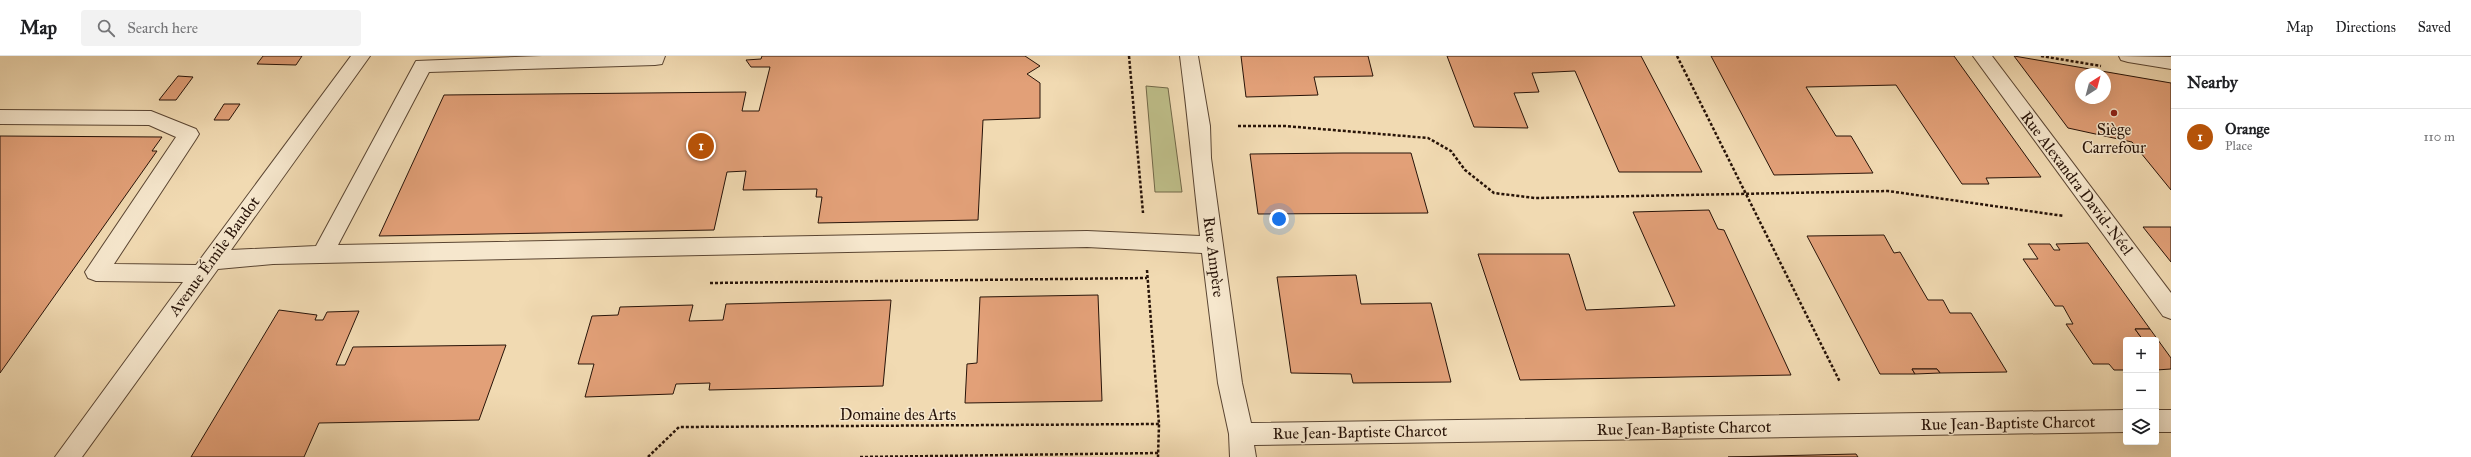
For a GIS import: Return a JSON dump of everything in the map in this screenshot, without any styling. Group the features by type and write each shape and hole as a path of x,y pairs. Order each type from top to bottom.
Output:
{"street":[{"name":"Avenue Émile Baudot","path":"68,457 204,268 361,56"},
{"path":"322,254 423,66 655,59 656,56"},
{"name":"Rue Ampère","path":"1189,56 1200,126 1201,158 1230,383 1242,445"},
{"name":"Rue Alexandra David-Néel","path":"1982,56 2171,310"},
{"path":"2128,56 2171,63"},
{"path":"0,117 151,118 189,134 96,272 204,268 273,255 1087,239 1212,244"},
{"path":"2159,421 2171,421"},
{"name":"Rue Jean-Baptiste Charcot","path":"1242,445 2123,422"}],"path":[{"path":"1676,56 1840,382"},
{"path":"1238,126 1285,126 1428,138 1451,151 1465,170 1494,193 1535,198 1888,191 2070,216"},
{"path":"710,283 1147,278"},
{"name":"Domaine des Arts","path":"648,457 679,427 1159,424"},
{"path":"860,457 1158,453"}],"green space":[{"path":"1146,86 1168,88 1182,192 1155,192"}],"building":[{"path":"263,56 302,56 296,65 257,64"},
{"path":"762,56 1025,56 1040,66 1027,74 1040,83 1040,118 983,120 978,220 818,223 822,197 816,197 817,189 743,190 746,171 727,172 714,230 379,236 444,95 746,92 742,111 759,111 770,67 751,67 746,60 761,59"},
{"path":"1241,56 1368,56 1373,76 1314,77 1318,95 1246,97"},
{"path":"1447,56 1641,56 1702,172 1619,172 1575,71 1532,73 1539,92 1514,93 1528,128 1474,127"},
{"path":"1711,56 1954,56 2041,177 1986,178 1989,184 1962,184 1896,85 1806,87 1836,136 1851,136 1873,173 1774,175"},
{"name":"Siège Carrefour","path":"2014,56 2084,68 2075,68 2075,104 2111,104 2111,73 2171,83 2171,190 2132,142 2068,128"},
{"path":"178,76 193,77 176,100 159,100"},
{"path":"224,104 240,104 229,120 214,120"},
{"path":"0,136 162,137 152,151 157,151 0,373"},
{"path":"1411,153 1428,213 1258,214 1250,154"},
{"path":"1709,210 1718,229 1724,230 1791,375 1520,380 1478,254 1569,254 1586,310 1675,306 1633,212"},
{"path":"2143,227 2171,227 2171,262"},
{"path":"1884,235 1894,253 1900,252 1928,300 1943,300 1950,313 1971,313 2007,372 1940,373 1937,369 1912,369 1915,374 1880,374 1807,236"},
{"path":"2088,243 2150,329 2135,329 2141,337 2123,337 2123,370 2114,370 2109,364 2093,364 2066,324 2073,324 2063,306 2055,306 2023,259 2038,259 2028,244 2050,244 2054,250 2060,250 2056,244"},
{"path":"1356,275 1361,304 1431,303 1451,382 1353,383 1351,374 1291,373 1277,277"},
{"path":"1098,295 1102,401 965,403 967,364 977,363 980,297"},
{"path":"891,300 883,386 709,390 710,383 676,384 673,394 585,397 594,364 578,364 592,316 618,315 620,307 693,305 689,321 723,320 726,304"},
{"path":"279,310 317,315 315,320 323,320 327,312 359,311 336,365 345,365 353,347 506,345 479,420 319,423 304,457 191,457"},
{"path":"2135,329 2150,329 2156,337 2141,337"},
{"path":"2159,341 2171,358 2171,369 2159,370"},
{"path":"1912,369 1937,369 1940,373 1915,374"},
{"path":"1856,454 1858,457 1728,457"}],"place":[{"name":"Siège Carrefour","path":"2114,113"},
{"name":"Orange","path":"701,146"}]}
